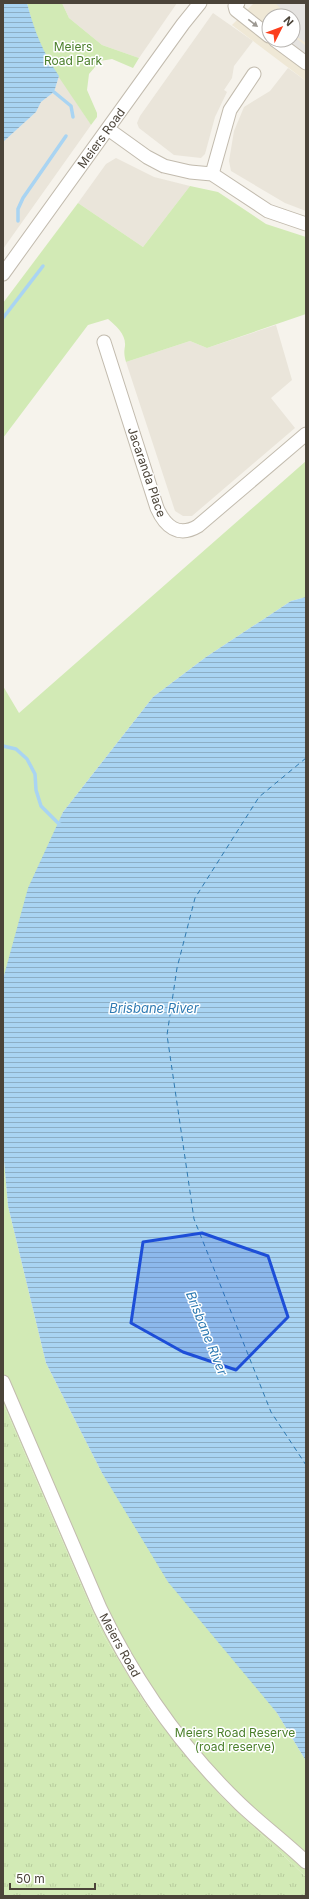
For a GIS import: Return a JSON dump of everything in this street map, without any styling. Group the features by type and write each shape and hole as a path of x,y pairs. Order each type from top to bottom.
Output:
{"street":[{"name":"Meiers Road","path":"3,274 183,24 200,3"},
{"path":"238,3 236,10 261,30"},
{"path":"286,48 306,63"},
{"path":"212,174 232,105 254,74"},
{"path":"108,129 147,157 164,166 190,172 212,174 268,211 306,224"},
{"name":"Jacaranda Place","path":"104,342 157,508 163,521 174,529 187,531 198,526 306,434"},
{"name":"Meiers Road","path":"3,1382 100,1608 117,1643 159,1711 198,1759 240,1804 306,1862"}],"highlighted area":[{"path":"202,1233 268,1256 288,1317 236,1370 183,1352 131,1323 143,1242"}],"shaded area":[{"path":"62,3 177,3 139,58 102,45 69,18"},
{"path":"254,3 306,3 306,81 262,48 301,48 301,8 261,8 261,47 232,25"},
{"path":"275,3 306,3 306,43 301,40 301,8 280,8"},
{"path":"213,13 253,41 234,66 232,78 224,90 227,92 215,117 205,154 201,158 174,155 139,128 137,123 140,116"},
{"path":"301,42 306,46 306,58 292,48 301,48"},
{"path":"288,68 306,81 306,211 285,203 231,171 229,161 234,131 244,107 270,91"},
{"path":"59,76 91,125 3,249 3,142 36,112 41,102 54,92"},
{"path":"116,158 154,177 190,186 143,247 78,203 106,164"},
{"path":"276,325 292,380 271,398 295,428 192,516 183,516 175,511 126,362 190,341 207,348"}],"green space":[{"name":"Meiers Road Park","path":"27,3 62,3 69,18 102,45 139,58 133,68 112,59 100,61 89,74 87,90 97,113 97,117 91,125 48,61 34,30"},
{"path":"190,186 218,192 266,224 306,237 306,314 207,348 190,341 126,362 124,354 124,338 114,324 108,319 88,325 3,438 3,303 78,203 143,247"},
{"path":"306,461 306,597 291,601 206,657 153,697 63,812 3,979 3,686 19,713"},
{"name":"Meiers Road Reserve (road reserve)","path":"3,1149 8,1206 46,1363 102,1473 277,1713 306,1761 306,1877 221,1796 150,1711 102,1633 3,1403"},
{"path":"3,1403 102,1633 150,1711 221,1796 306,1877 306,1896 3,1896"}],"water":[{"path":"3,3 27,3 40,41 48,59 59,76 54,92 41,102 36,112 3,142"},
{"name":"Brisbane River","path":"306,597 306,1761 277,1713 168,1582 102,1473 46,1363 8,1206 3,1149 3,979 28,888 63,812 153,697 206,657 291,601"}],"waterway":[{"path":"54,92 71,106 73,117"},
{"path":"18,221 18,209 23,198 66,136"},
{"path":"3,318 43,266"},
{"path":"3,746 16,749 27,759 35,774 36,790 41,806 58,823 62,825"}],"ferry route":[{"path":"306,758 259,797 195,898 177,968 167,1035 194,1219 271,1412 306,1465"}]}
